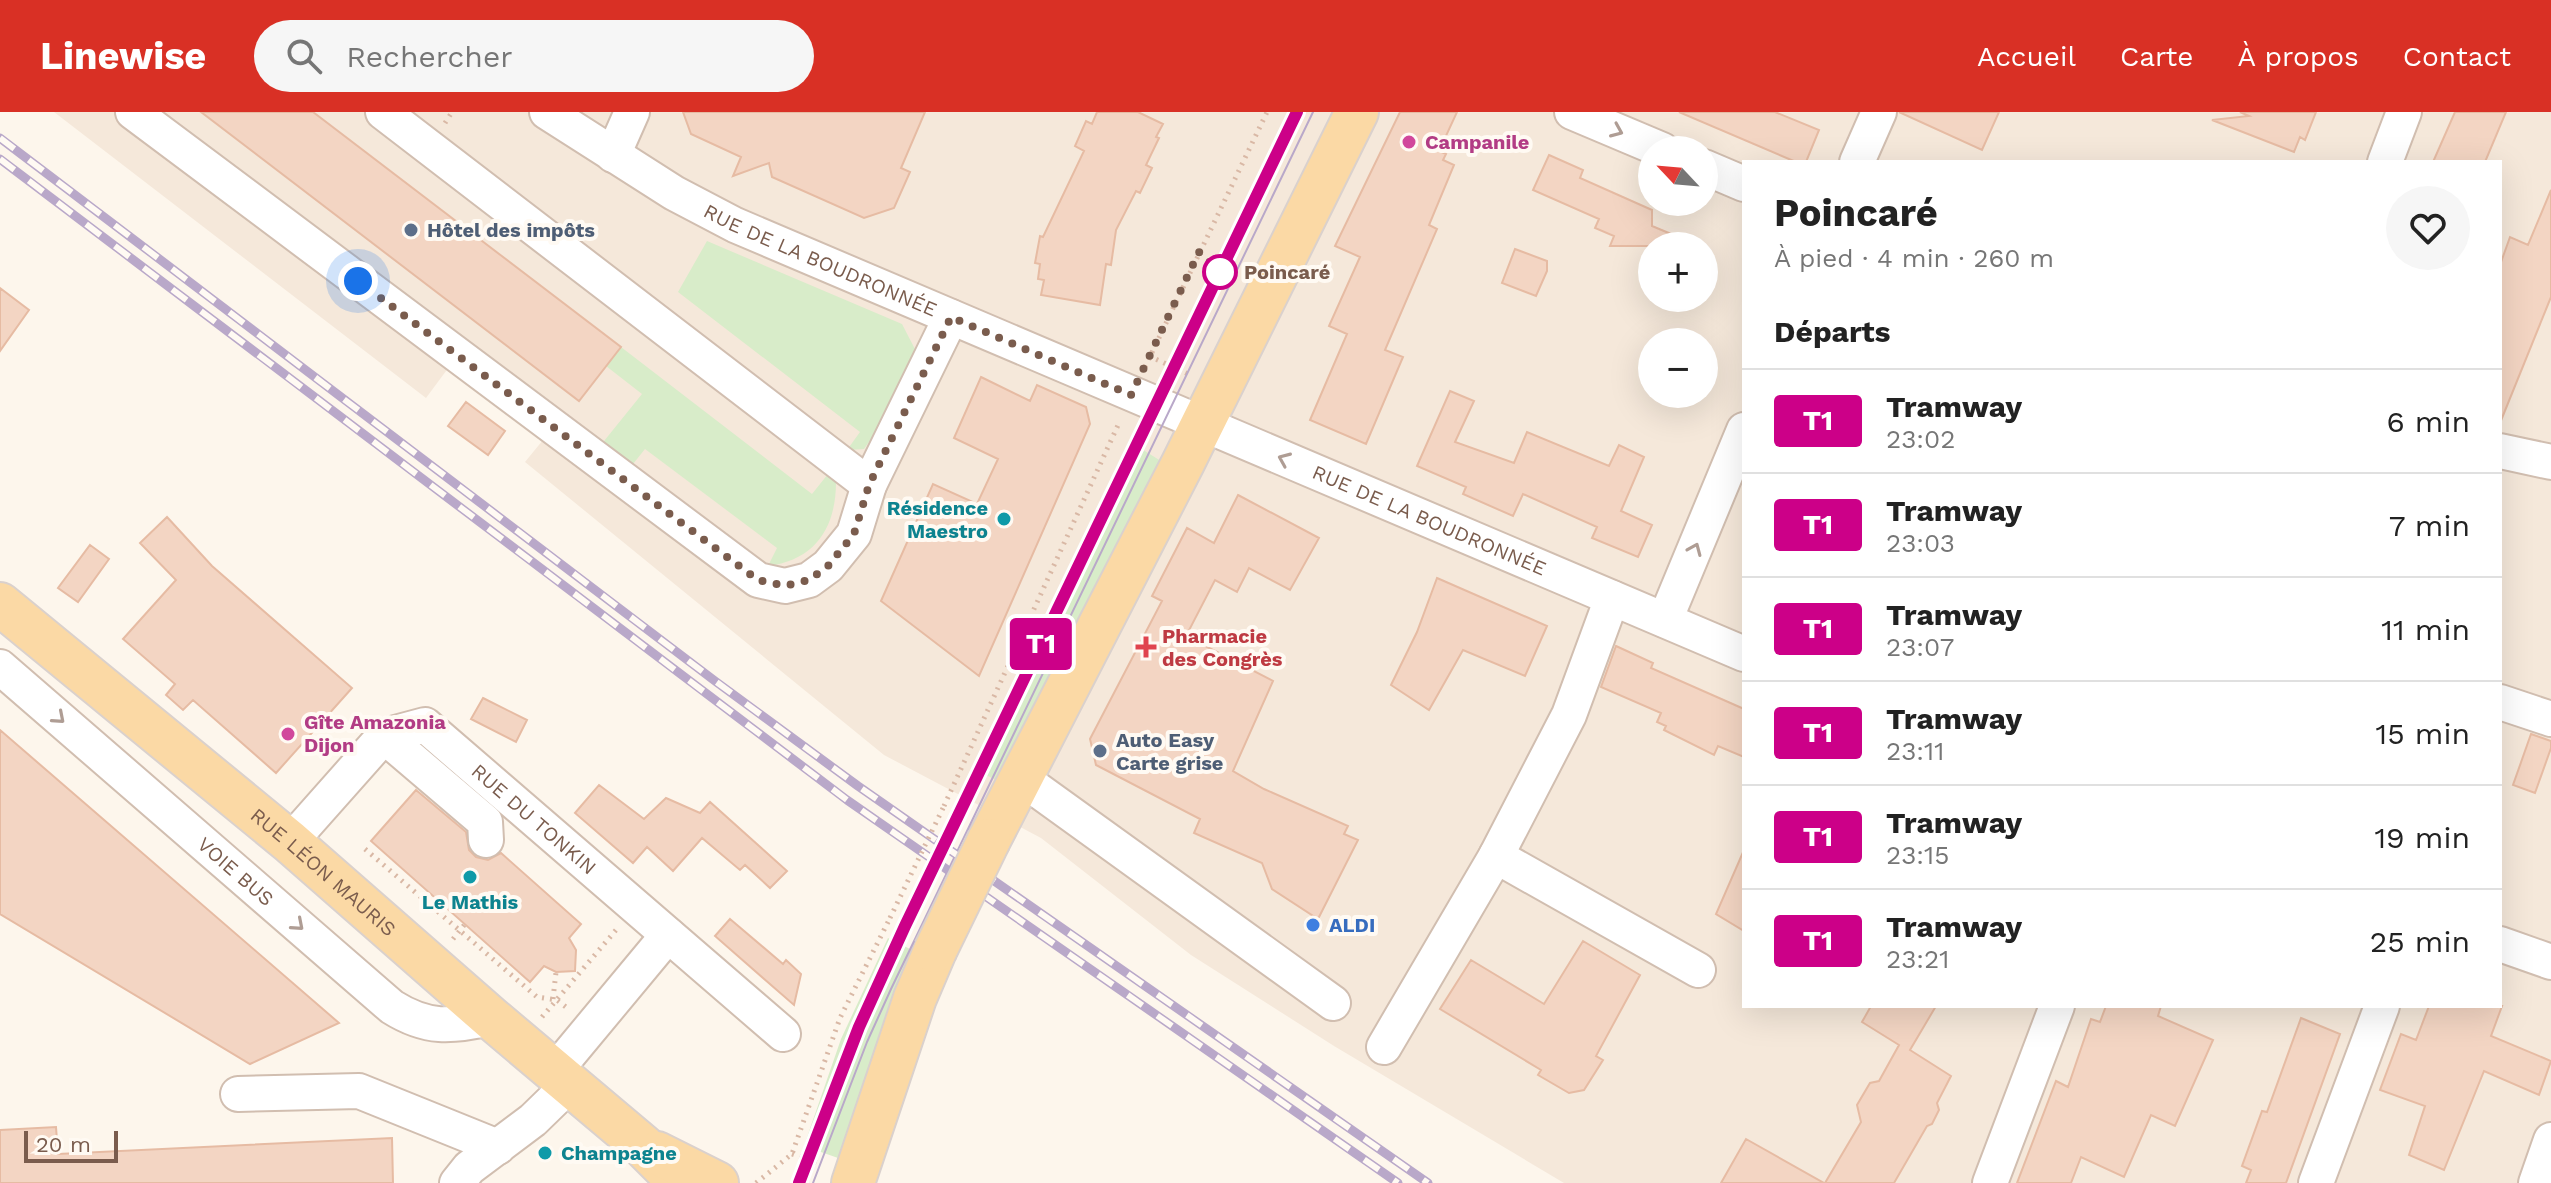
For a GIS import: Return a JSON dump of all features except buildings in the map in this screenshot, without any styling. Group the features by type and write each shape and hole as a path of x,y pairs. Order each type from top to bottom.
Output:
{"main road":[{"path":"853,1183 915,998 935,951 1203,424 1357,112"},
{"name":"RUE LÉON MAURIS","path":"0,604 290,842 643,1146 680,1183"},
{"name":"RUE LÉON MAURIS","path":"643,1146 717,1183"}],"street":[{"path":"133,112 758,580 785,586 809,580 828,566 854,534 869,485 951,317"},
{"path":"383,112 869,485"},
{"name":"RUE DE LA BOUDRONNÉE","path":"547,112 674,193 735,225 1742,653"},
{"path":"613,155 632,112"},
{"path":"1572,112 1638,140"},
{"path":"1858,160 1879,112"},
{"path":"2386,160 2404,112"},
{"path":"1718,173 1742,183"},
{"path":"1665,620 1742,435"},
{"path":"2502,451 2551,462"},
{"path":"1384,1047 1496,856 1569,715 1612,598"},
{"name":"VOIE BUS","path":"0,667 392,1007 411,1019 431,1024 506,1030"},
{"path":"2502,703 2551,719"},
{"name":"RUE DU TONKIN","path":"384,736 425,725 783,1034"},
{"path":"290,842 384,736 485,822 486,840"},
{"path":"1021,778 1333,1003"},
{"path":"1496,856 1698,970"},
{"path":"457,1183 469,1168 533,1120 668,935"},
{"path":"2502,945 2551,962"},
{"path":"1990,1183 2056,1008"},
{"path":"2316,1183 2381,1008"},
{"path":"238,1094 359,1091 498,1147"},
{"path":"2536,1183 2551,1140"}],"path":[{"path":"756,1183 792,1154 840,1018 944,806 1118,390 1149,356 1267,112"},
{"path":"365,849 498,959 537,997 555,999"},
{"path":"506,1030 555,999 635,908"},
{"path":"555,999 556,972"}],"shaded area":[{"path":"54,112 2551,112 2551,1183 1564,1183 1334,1046 1191,955 1041,838 884,755 525,462 543,440 449,367 426,398"}],"green space":[{"path":"707,241 902,324 917,353 864,449 847,450 860,432 678,292"},
{"path":"621,347 812,494 828,474 836,482 827,527 810,549 784,563 768,566 777,548 645,449 629,469 600,446 642,394 606,366"},
{"path":"1129,441 1164,463 1004,784 972,768"},
{"path":"888,938 920,954 880,1042 838,1158 804,1146 841,1039"}],"tram line":[{"path":"799,1183 859,1027 905,926 1297,112"},
{"name":"T1","path":"799,1183 859,1027 905,926 1297,112"},
{"path":"813,1183 867,1042 891,989 1313,112"}],"railway":[{"path":"0,138 858,786 1428,1183"},
{"path":"0,159 847,800 1398,1183"}],"place":[{"name":"Campanile","path":"1409,142"},
{"name":"Hôtel des impôts","path":"411,230"},
{"name":"Poincaré","path":"1220,272"},
{"name":"Résidence Maestro","path":"1004,519"},
{"name":"Pharmacie des Congrès","path":"1146,647"},
{"name":"Gîte Amazonia Dijon","path":"288,734"},
{"name":"Auto Easy Carte grise","path":"1100,751"},
{"name":"Le Mathis","path":"470,877"},
{"name":"ALDI","path":"1313,925"},
{"name":"Champagne","path":"545,1153"}],"route":[{"path":"358,281 758,580 785,586 809,580 828,566 854,534 869,485 951,317 1131,395 1199,252 1220,272"}]}
